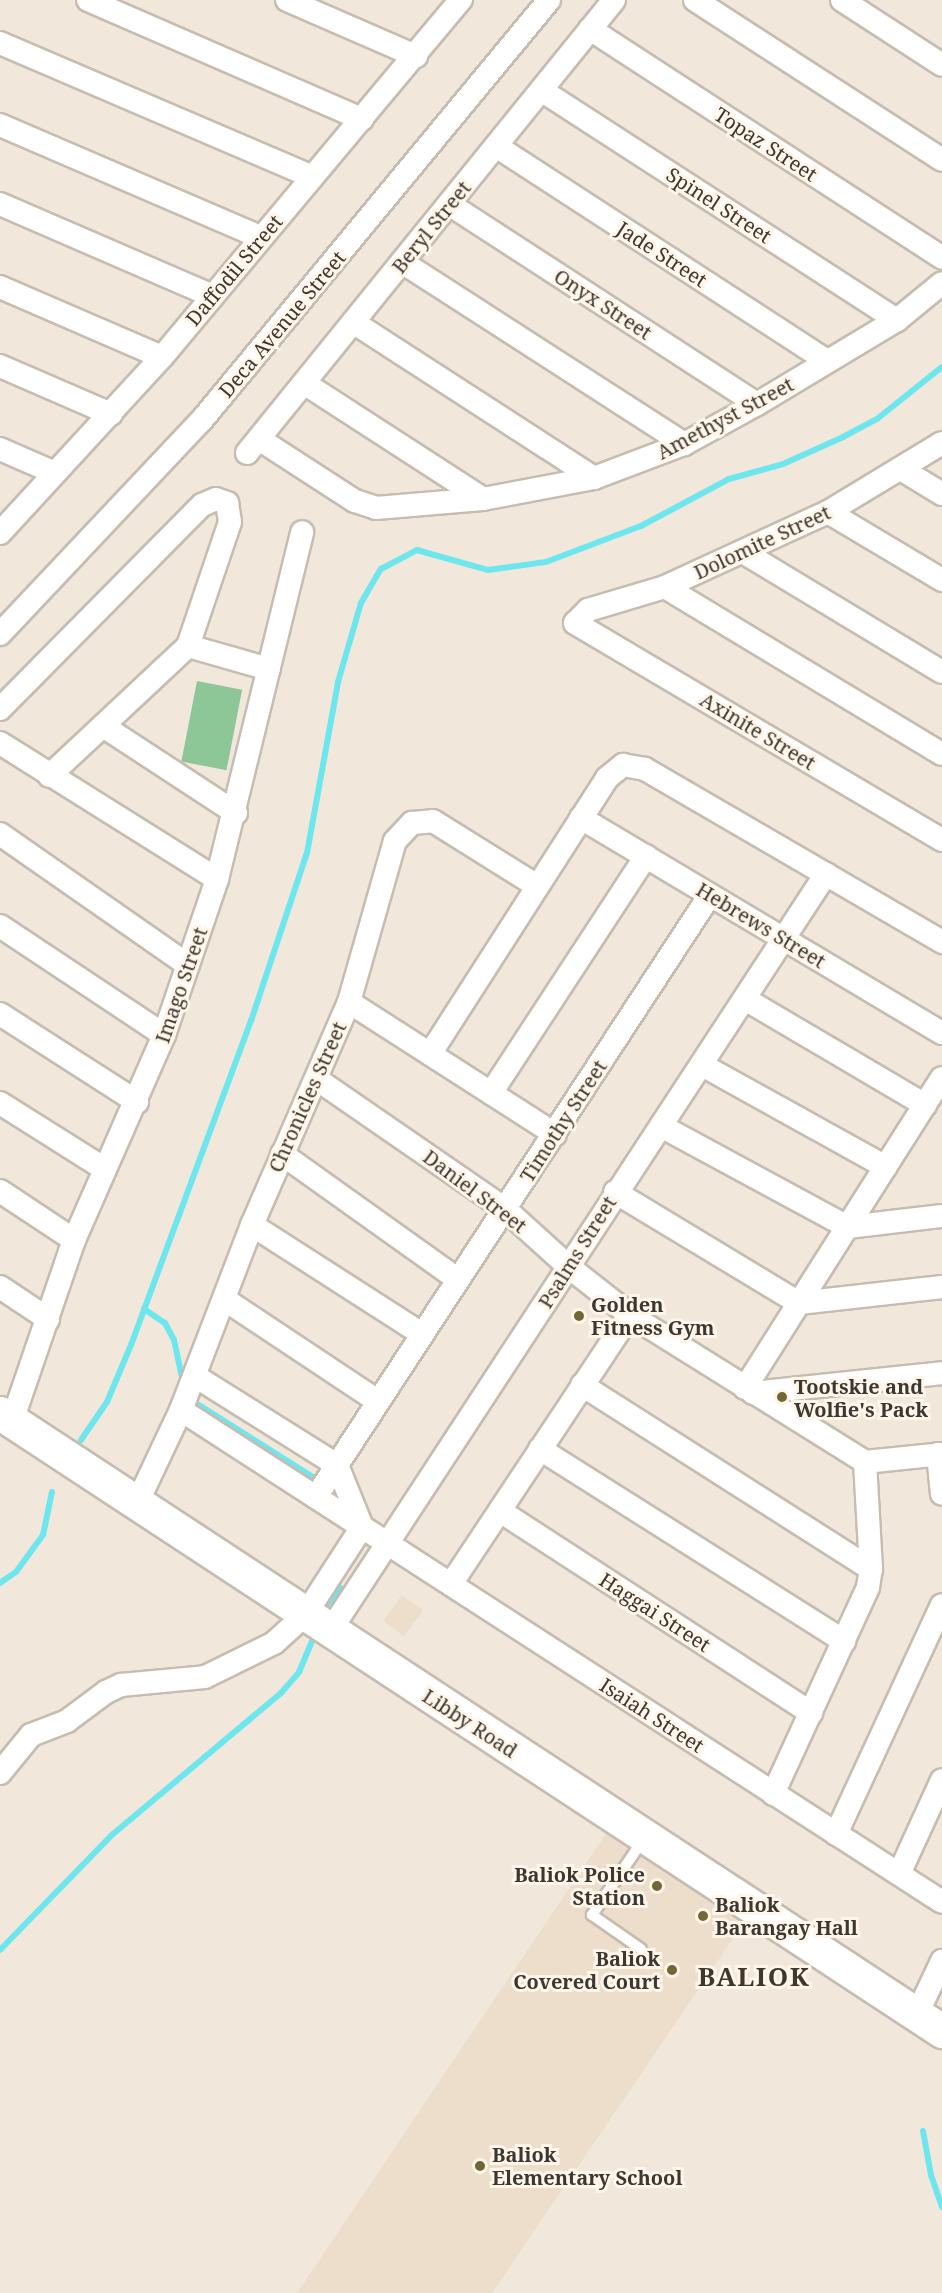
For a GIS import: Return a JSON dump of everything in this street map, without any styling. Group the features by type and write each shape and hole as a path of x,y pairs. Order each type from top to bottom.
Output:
{"main road":[{"name":"Libby Road","path":"6,1417 929,2022"}],"street":[{"path":"87,0 362,118"},
{"path":"287,0 416,56"},
{"name":"Daffodil Street","path":"0,533 162,357 260,237 416,56 461,0"},
{"name":"Deca Avenue Street","path":"0,634 32,591 166,450 344,238 486,65 531,0"},
{"name":"Deca Avenue Street","path":"486,65 549,0"},
{"name":"Beryl Street","path":"376,507 355,501 253,446 614,0"},
{"path":"695,0 942,160"},
{"path":"842,0 942,65"},
{"name":"Topaz Street","path":"590,29 942,258"},
{"path":"0,43 312,177"},
{"name":"Spinel Street","path":"541,90 897,321"},
{"path":"0,125 260,237"},
{"name":"Jade Street","path":"496,146 827,361"},
{"path":"0,204 213,296"},
{"name":"Onyx Street","path":"449,204 757,404"},
{"path":"402,262 684,444"},
{"name":"Amethyst Street","path":"376,507 483,498 594,478 684,444 757,404 897,321 942,283"},
{"path":"0,287 162,357"},
{"path":"353,322 594,478"},
{"path":"0,366 111,414"},
{"path":"304,383 483,498"},
{"name":"Dolomite Street","path":"575,623 588,610 664,587 828,512 942,443"},
{"path":"0,449 55,473"},
{"path":"901,469 942,494"},
{"path":"0,709 202,505 222,499 230,508 230,522 188,646 49,776"},
{"path":"828,512 942,580"},
{"name":"Imago Street","path":"6,1417 48,1319 74,1240 137,1102 164,1035 217,879 236,813 302,532"},
{"path":"743,552 942,672"},
{"path":"664,587 942,754"},
{"name":"Deca Avenue Street","path":"0,614 32,591"},
{"name":"Axinite Street","path":"575,623 942,840"},
{"path":"188,646 269,669"},
{"path":"103,726 236,813"},
{"path":"0,743 49,776 217,879"},
{"path":"430,1054 606,778 623,765 645,769 942,942"},
{"name":"Hebrews Street","path":"581,818 942,1033"},
{"name":"Chronicles Street","path":"137,1503 181,1410 252,1225 282,1154 318,1080 349,1002 391,850 403,828 422,820 433,821 537,886"},
{"path":"0,834 188,965"},
{"path":"491,1093 646,856"},
{"name":"Psalms Street","path":"317,1623 387,1543 569,1267 615,1192 785,940 826,874"},
{"name":"Timothy Street","path":"316,1497 376,1400 555,1134 710,895"},
{"path":"0,926 164,1035"},
{"path":"745,999 925,1105"},
{"path":"349,1002 555,1134"},
{"path":"0,1014 137,1102"},
{"path":"702,1065 886,1167"},
{"path":"749,1391 799,1303 942,1078"},
{"name":"Daniel Street","path":"318,1080 505,1209 569,1267 630,1315 865,1462"},
{"path":"0,1104 105,1170"},
{"path":"661,1126 848,1227 942,1216"},
{"path":"282,1154 457,1279"},
{"path":"0,1191 74,1240"},
{"path":"615,1192 799,1303 942,1287"},
{"path":"252,1225 420,1333"},
{"path":"0,1287 48,1319"},
{"path":"224,1299 376,1400"},
{"path":"451,1584 630,1315"},
{"path":"749,1391 942,1373"},
{"path":"0,1773 31,1735 68,1721 106,1692 122,1685 205,1677 317,1623 362,1527 337,1465 195,1376"},
{"path":"582,1385 871,1569"},
{"name":"Isaiah Street","path":"181,1410 942,1902"},
{"path":"540,1449 844,1641"},
{"path":"773,1794 866,1593 871,1569 865,1462 940,1454 942,1494"},
{"name":"Haggai Street","path":"500,1511 811,1713"},
{"path":"836,1834 942,1605"},
{"path":"899,1875 942,1780"},
{"path":"929,2022 942,1961"}],"lane":[{"path":"641,1948 592,1915 645,1837"}],"shaded area":[{"path":"402,1595 423,1610 404,1636 383,1621"},
{"name":"Baliok Elementary School","path":"607,1832 743,1924 492,2293 297,2293"}],"green space":[{"path":"197,681 242,690 227,770 181,761"}],"waterway":[{"path":"81,1440 107,1402 131,1345 251,1021 307,853 338,682 361,603 381,569 417,550 488,570 546,562 641,526 729,479 783,464 843,437 877,419 942,367"},
{"path":"144,1309 165,1323 174,1340 182,1378"},
{"path":"199,1405 321,1482"},
{"path":"0,1583 16,1572 43,1535 52,1492"},
{"path":"330,1605 340,1588"},
{"path":"0,1950 113,1834 281,1693 299,1672 314,1637"},
{"path":"923,2131 931,2175 942,2207"}],"place":[{"name":"Golden Fitness Gym","path":"579,1316"},
{"name":"Tootskie and Wolfie's Pack","path":"782,1397"},
{"name":"Baliok Police Station","path":"657,1886"},
{"name":"Baliok Barangay Hall","path":"703,1916"},
{"name":"Baliok Covered Court","path":"672,1970"},
{"name":"Baliok Elementary School","path":"480,2166"}],"district":[{"name":"BALIOK","path":"754,1977"}]}
